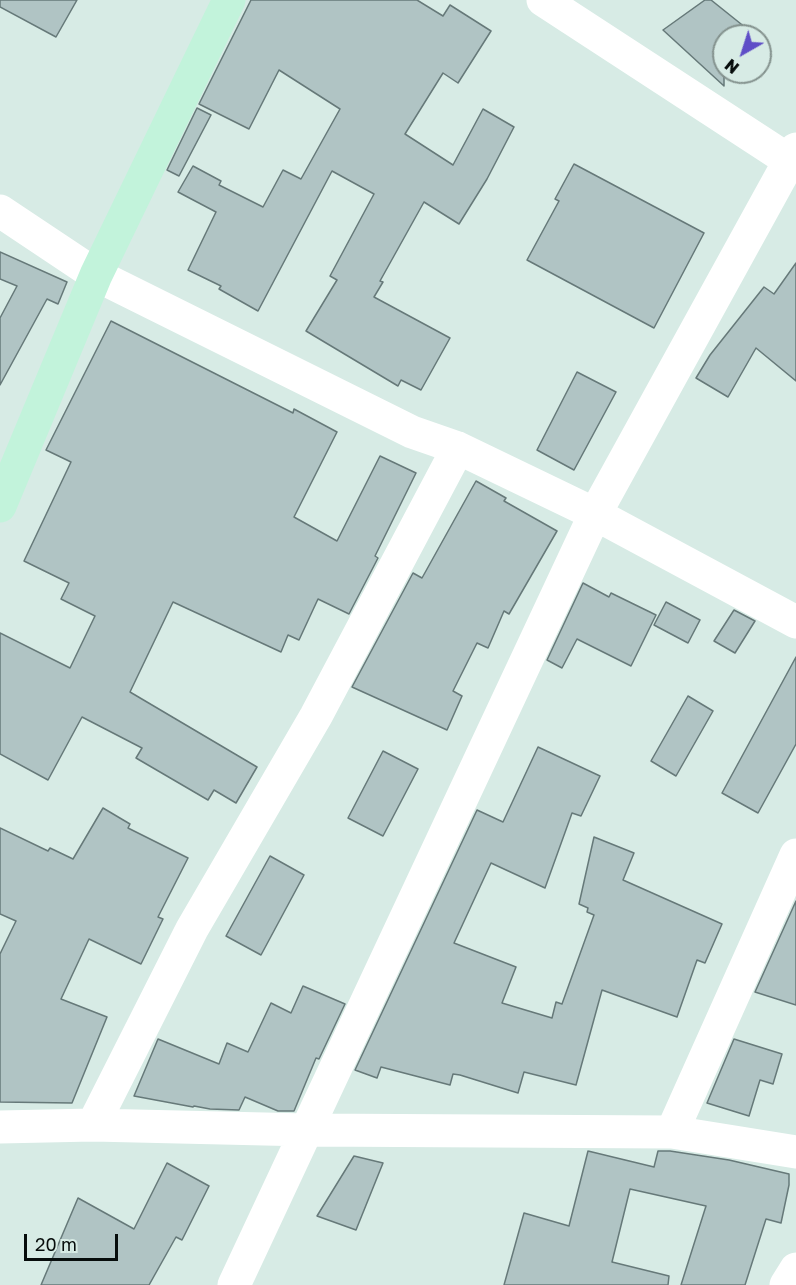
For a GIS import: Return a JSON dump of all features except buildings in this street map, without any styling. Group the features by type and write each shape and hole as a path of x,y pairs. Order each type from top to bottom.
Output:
{"street":[{"path":"0,506 96,275 229,0"},
{"path":"247,1281 308,1130 595,514 794,158 543,0"},
{"path":"0,211 96,275 412,432 458,448 595,514 796,622"},
{"path":"93,1125 192,929 316,716 458,448"},
{"path":"672,1132 796,855"},
{"path":"0,1127 93,1125 308,1130 672,1132 796,1152"},
{"path":"786,1285 796,1269"}]}
